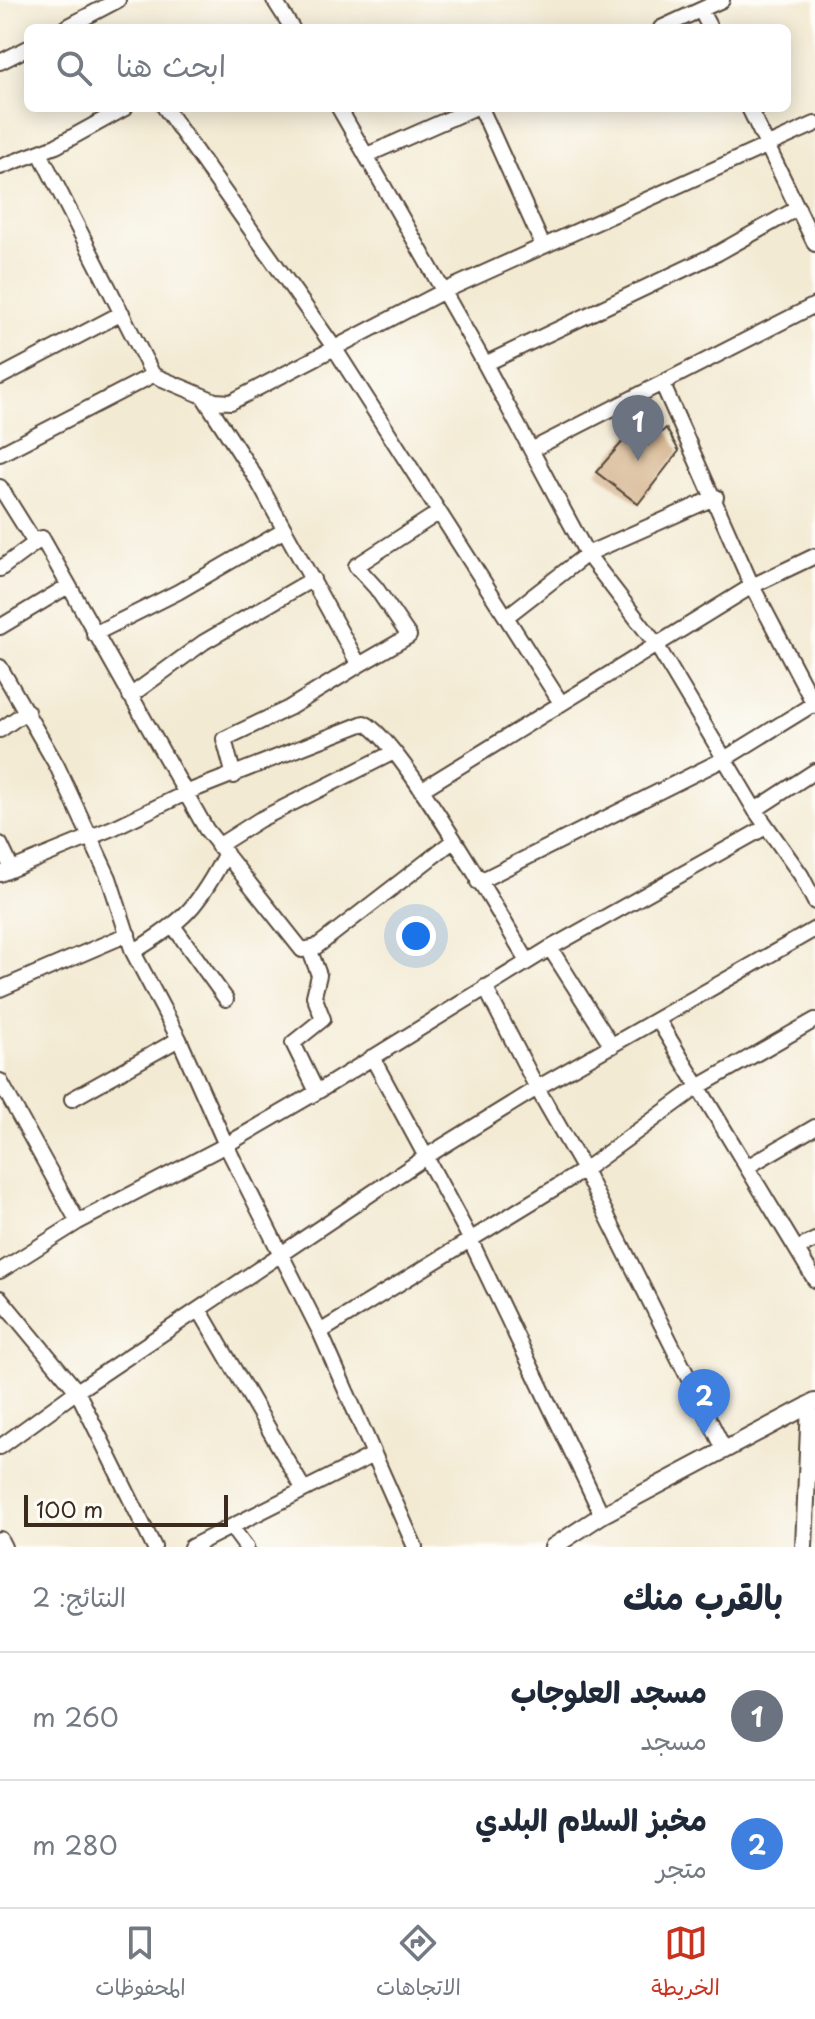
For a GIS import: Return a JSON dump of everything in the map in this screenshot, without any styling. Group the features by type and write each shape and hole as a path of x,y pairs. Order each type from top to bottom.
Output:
{"street":[{"path":"274,0 284,24"},
{"path":"670,24 722,0"},
{"path":"72,24 114,1"},
{"path":"701,11 708,24"},
{"path":"0,62 24,50"},
{"path":"1,162 40,153 117,112"},
{"path":"168,112 333,346 561,703"},
{"path":"341,112 485,364 587,554 656,644 755,810 801,875 815,902"},
{"path":"367,155 465,112"},
{"path":"483,112 543,246"},
{"path":"751,112 815,244"},
{"path":"40,153 153,375 203,396 231,402 333,346 444,291 815,124"},
{"path":"485,364 718,253 798,208"},
{"path":"531,450 815,305"},
{"path":"0,377 122,313"},
{"path":"0,454 153,375"},
{"path":"478,882 726,758 815,704 752,586 716,497 662,383"},
{"path":"203,396 256,478 359,665"},
{"path":"0,487 35,543"},
{"path":"506,617 587,554 716,497"},
{"path":"234,776 224,739 289,708 409,636 376,588 356,566 438,513"},
{"path":"94,634 178,592 283,531"},
{"path":"0,569 42,538 94,634 222,849 302,950 310,951 453,841"},
{"path":"421,790 752,586 815,556"},
{"path":"130,696 204,642 313,579"},
{"path":"0,627 68,586"},
{"path":"0,667 27,711 90,836 133,952 179,1039 226,1145 320,1332 415,1547"},
{"path":"0,730 27,711"},
{"path":"0,844 6,872 188,792 364,723 379,730 421,790 527,960"},
{"path":"133,952 174,927 206,893 222,849 259,820 394,752"},
{"path":"755,810 815,771"},
{"path":"0,1271 78,1222 226,1145 317,1092 527,960 766,827"},
{"path":"174,927 226,999"},
{"path":"0,1447 77,1391 427,1156 537,1088 815,929"},
{"path":"0,989 128,934"},
{"path":"550,948 612,1046"},
{"path":"310,951 319,975 314,996 323,1019 293,1043 317,1092"},
{"path":"485,987 584,1170 724,1449"},
{"path":"658,1020 815,1280"},
{"path":"320,1332 584,1170 698,1087 815,1020"},
{"path":"72,1099 179,1039"},
{"path":"372,1057 427,1156 602,1515"},
{"path":"0,1081 78,1222"},
{"path":"747,1167 815,1127"},
{"path":"797,1249 815,1240"},
{"path":"0,1298 77,1391 154,1547"},
{"path":"199,1309 303,1488"},
{"path":"553,1547 602,1515 813,1403"},
{"path":"804,1547 813,1403"},
{"path":"191,1547 373,1455"},
{"path":"232,1528 246,1547"},
{"path":"0,1539 4,1547"}],"building":[{"path":"666,428 679,451 638,504 596,472 632,431 648,445"}],"place":[{"name":"مسجد العلوجاب","path":"638,461"},
{"name":"مخبز السلام البلدي","path":"704,1435"}]}
